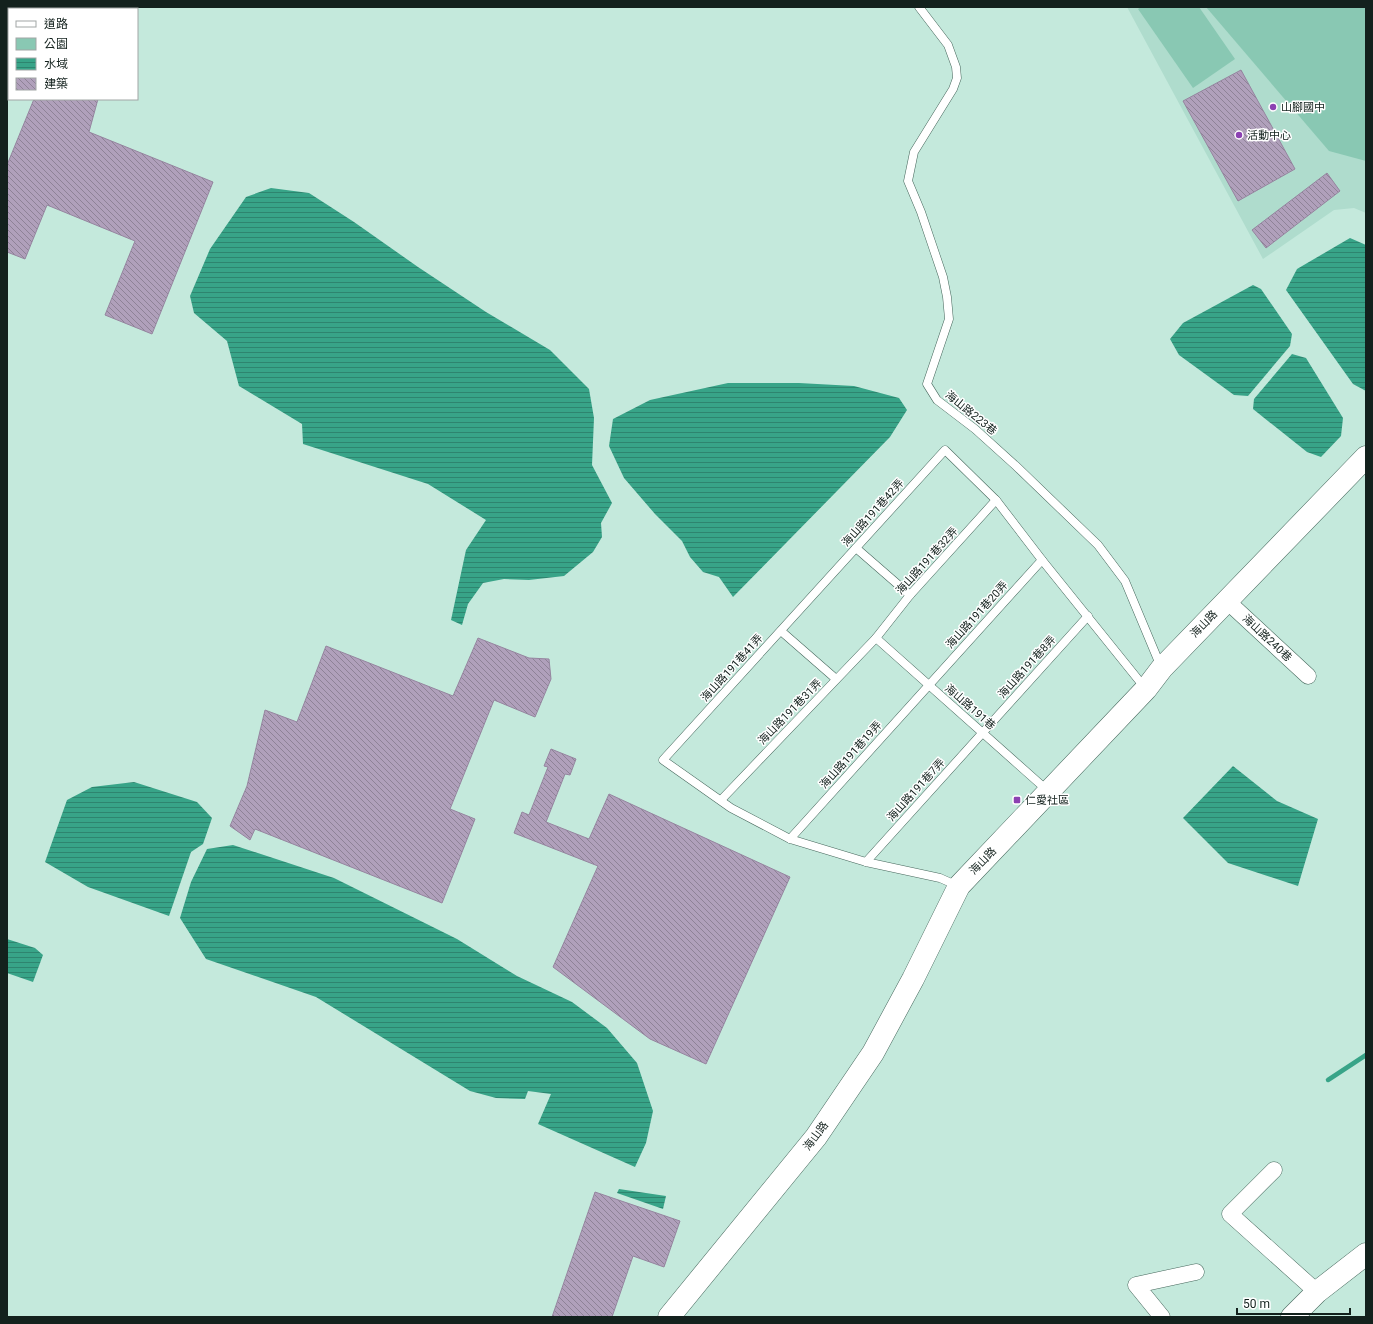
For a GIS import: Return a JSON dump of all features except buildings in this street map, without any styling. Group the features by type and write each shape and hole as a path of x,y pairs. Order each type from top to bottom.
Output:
{"main road":[{"name":"海山路","path":"669,1317 816,1137 865,1066 914,979 959,886 1146,689 1162,668 1366,457"},
{"path":"1292,1317 1317,1292 1366,1254"}],"street":[{"name":"海山路240巷","path":"1227,601 1308,676"},
{"path":"1274,1170 1230,1214 1317,1292"},
{"path":"1162,1317 1136,1285 1196,1272"}],"lane":[{"name":"海山路223巷","path":"919,7 948,44 956,66 957,78 953,89 914,152 908,181 921,212 943,276 947,297 949,319 927,384 937,400 1016,466 1098,545 1125,581 1162,668"},
{"name":"海山路191巷42弄","path":"817,591 944,450 996,500"},
{"path":"996,500 1042,560 1146,689"},
{"name":"海山路191巷32弄","path":"876,638 910,595 996,500"},
{"path":"856,548 910,595"},
{"name":"海山路191巷20弄","path":"928,685 1042,560"},
{"name":"海山路191巷41弄","path":"721,800 663,760 817,591"},
{"name":"海山路191巷8弄","path":"982,732 1088,616"},
{"path":"781,631 836,680"},
{"name":"海山路191巷","path":"876,638 1049,792"},
{"name":"海山路191巷31弄","path":"721,800 876,638"},
{"name":"海山路191巷19弄","path":"790,839 928,685"},
{"name":"海山路191巷7弄","path":"866,862 982,732"},
{"path":"721,800 731,808 790,839 866,862 940,878 959,886"}],"shaded area":[{"name":"山腳國中","path":"1127,7 1366,7 1366,213 1354,208 1334,210 1263,259"}],"green space":[{"path":"1141,7 1199,7 1235,59 1193,88 1138,9"},
{"path":"1206,7 1366,7 1366,161 1329,151"}],"water":[{"path":"271,188 309,193 486,312 550,350 589,389 594,418 592,465 612,503 601,523 602,537 593,552 564,576 529,580 504,579 483,583 468,604 462,625 451,620 466,550 486,520 428,484 303,444 302,424 239,386 227,341 194,313 190,296 210,249 246,197"},
{"path":"1350,238 1366,245 1366,391 1353,384 1286,290 1297,269"},
{"path":"1253,285 1261,289 1292,334 1290,346 1248,396 1234,395 1179,355 1170,339 1183,323"},
{"path":"1292,354 1306,358 1343,418 1341,436 1321,457 1307,452 1253,409 1254,399"},
{"path":"728,383 799,383 854,386 899,398 907,410 890,437 733,597 719,577 703,572 690,557 682,541 655,514 624,478 609,446 613,419 650,400"},
{"path":"1233,766 1277,801 1318,819 1298,886 1228,863 1183,818"},
{"path":"134,782 197,802 212,818 203,844 191,852 169,916 88,887 45,862 67,800 92,787"},
{"path":"233,845 334,878 457,939 517,976 572,1002 607,1028 637,1063 653,1111 646,1143 635,1167 538,1124 551,1094 528,1091 525,1099 496,1098 470,1091 316,997 206,959 180,918 191,882 207,849"},
{"path":"7,939 35,948 43,955 33,982 7,973"},
{"path":"619,1189 666,1196 663,1209 617,1193"}],"waterway":[{"path":"1328,1080 1366,1055"}],"place":[{"name":"山腳國中","path":"1273,107"},
{"name":"活動中心","path":"1239,135"},
{"name":"仁愛社區","path":"1017,800"}]}
